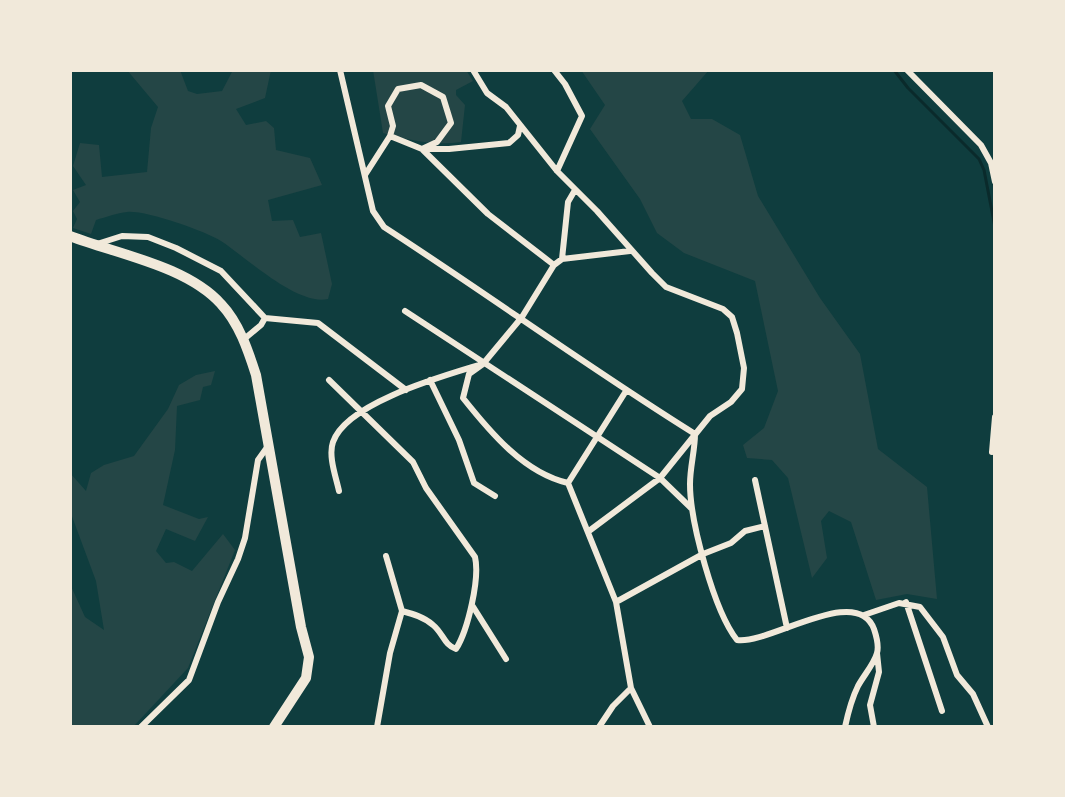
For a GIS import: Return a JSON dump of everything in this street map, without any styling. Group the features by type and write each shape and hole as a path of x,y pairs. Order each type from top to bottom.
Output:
{"main road":[{"path":"70,236 151,264 197,284 223,305 243,340 256,375 309,657 306,678 274,727"}],"street":[{"path":"340,70 373,211 384,227 522,317 626,391 695,434"},
{"path":"473,70 487,93 506,107 557,171 666,287 723,309 732,317 744,368 742,389 731,402 710,416 660,478 589,531"},
{"path":"554,70 582,116 557,171"},
{"path":"907,70 981,145 991,163 995,182"},
{"path":"364,175 390,136 393,126 388,106 398,89 421,85 443,97 451,123 437,142 422,149"},
{"path":"422,149 509,143 518,135 520,126"},
{"path":"390,136 422,149 488,214 554,265"},
{"path":"562,259 568,202 575,190"},
{"path":"93,245 122,236 148,237 176,248 221,271 265,318 318,323 407,390"},
{"path":"568,483 551,479 495,438 463,398 469,374 483,364 522,317 554,265 562,259 630,251"},
{"path":"405,311 660,478 692,509"},
{"path":"243,340 265,318"},
{"path":"339,491 332,454 333,442 340,429 361,410 430,380 483,364"},
{"path":"329,380 413,462 426,488 475,557 477,569 472,605 456,649 448,645 436,626 402,611"},
{"path":"430,380 459,440 474,483 495,496"},
{"path":"568,483 626,391"},
{"path":"992,452 995,417"},
{"path":"695,434 690,485 692,509 716,594 737,640 745,642 838,611 864,615 874,630 879,672 870,705 874,727"},
{"path":"141,727 189,680 245,538 258,460 269,444"},
{"path":"755,480 787,628"},
{"path":"568,483 616,602 631,688 650,727"},
{"path":"616,602 703,554 731,543 745,531 765,526"},
{"path":"377,727 390,653 402,611 386,556"},
{"path":"864,615 906,602 920,607 938,629 957,675 973,694 988,727"},
{"path":"906,602 942,711"},
{"path":"472,605 506,659"},
{"path":"845,727 858,687 877,653"},
{"path":"599,727 613,706 631,688"}],"shaded area":[{"path":"127,70 180,70 188,91 197,94 222,91 233,70 271,70 265,98 236,109 246,125 266,121 274,128 276,150 310,158 322,185 268,200 272,221 293,220 300,237 321,233 332,284 328,299 316,299 287,288 221,241 160,218 127,212 96,220 91,234 73,228 77,219 73,211 80,202 73,190 86,185 73,166 80,143 99,145 102,177 147,172 151,128 158,107"},
{"path":"373,70 466,70 473,81 456,90 456,95 465,105 461,142 432,143 383,133"},
{"path":"581,70 709,70 682,101 691,119 712,119 740,135 758,196 820,298 860,354 878,449 927,487 937,599 907,594 876,600 851,522 829,511 821,521 827,558 812,578 788,478 772,460 747,458 743,445 764,428 778,391 755,281 684,253 657,233 640,199 590,129 605,105"},
{"path":"215,371 211,385 203,387 200,400 177,406 175,450 163,505 199,519 208,517 195,541 166,529 156,551 166,563 174,562 192,571 223,534 235,550 188,668 133,727 70,727 70,584 85,617 104,630 96,581 70,511 70,473 86,491 91,473 104,465 134,456 168,409 179,385 196,375"}],"waterway":[{"path":"894,70 979,159 995,227"}]}
